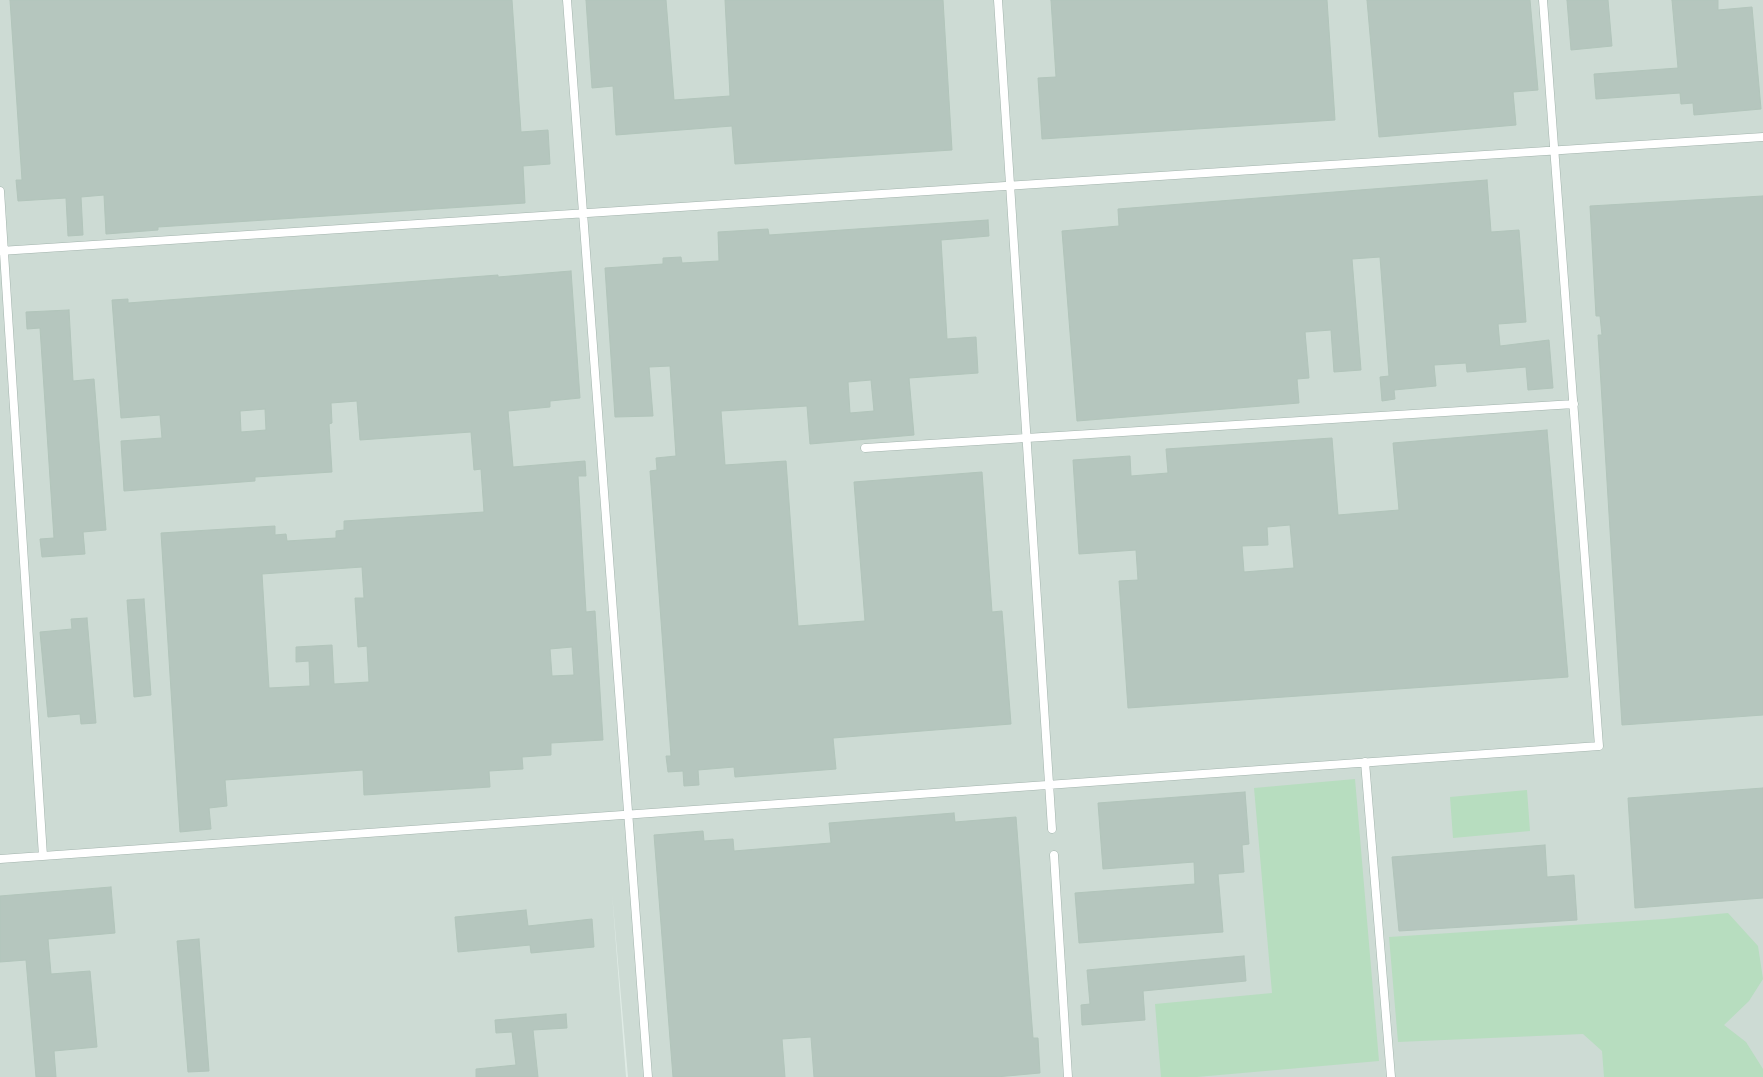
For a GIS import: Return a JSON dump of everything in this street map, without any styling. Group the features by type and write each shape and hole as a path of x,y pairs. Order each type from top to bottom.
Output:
{"lane":[{"path":"567,0 648,1077"},
{"path":"998,0 1052,828"},
{"path":"0,859 1600,746 1543,0"},
{"path":"2,251 1763,137"},
{"path":"0,190 2,251 43,856"},
{"path":"865,448 1574,404"},
{"path":"1365,762 1391,1077"},
{"path":"1054,855 1068,1077"}],"shaded area":[{"path":"0,0 1763,0 1763,1077 628,1077 612,893 626,1077 0,1077"}],"green space":[{"path":"1355,779 1379,1061 1197,1077 1161,1077 1155,1004 1272,993 1254,788"},
{"path":"1527,790 1530,831 1453,838 1450,797"},
{"path":"1728,913 1758,946 1763,979 1749,1001 1724,1025 1746,1042 1763,1069 1763,1077 1604,1077 1602,1051 1583,1034 1398,1042 1389,937 1664,919"}],"building":[{"path":"10,0 512,0 521,132 548,130 550,164 523,166 525,203 158,227 158,230 106,234 104,195 81,197 83,235 68,236 66,198 18,201 16,180 22,180"},
{"path":"586,0 666,0 674,100 730,96 725,0 943,0 952,150 735,164 732,126 616,135 613,86 592,88"},
{"path":"1051,0 1327,0 1335,120 1042,139 1038,78 1056,77"},
{"path":"1367,0 1530,0 1538,90 1513,92 1516,125 1379,137"},
{"path":"1567,0 1608,0 1612,46 1571,50"},
{"path":"1672,0 1718,0 1718,10 1752,7 1761,109 1694,115 1693,103 1681,104 1680,93 1596,99 1594,74 1678,68"},
{"path":"1487,180 1491,232 1519,230 1526,322 1498,324 1500,346 1549,340 1553,388 1528,390 1526,367 1467,372 1466,363 1434,365 1436,386 1394,390 1395,399 1382,401 1380,377 1389,376 1380,257 1352,259 1361,370 1334,372 1331,330 1305,332 1309,378 1297,379 1299,403 1077,421 1062,231 1119,226 1118,209"},
{"path":"1763,196 1763,715 1622,725 1598,335 1602,335 1600,316 1596,316 1590,206"},
{"path":"988,220 989,236 941,240 947,339 976,337 978,373 909,378 914,435 810,444 807,406 721,411 725,465 786,461 798,626 865,621 854,482 982,472 992,612 1002,611 1011,724 833,738 836,769 735,777 734,767 698,770 699,785 684,786 683,771 668,772 666,756 671,756 650,471 657,470 656,458 676,456 670,366 649,367 653,416 615,417 605,268 663,264 663,258 681,257 682,263 719,261 718,232 768,229 769,235","holes":["871,380 874,411 850,413 848,382"]},
{"path":"571,271 580,398 550,401 550,407 508,411 513,467 585,461 586,476 578,476 586,612 595,611 603,740 551,743 551,755 522,757 523,769 489,771 490,787 364,795 363,770 225,780 227,806 209,808 211,829 180,832 161,533 275,526 275,535 286,534 287,541 336,538 336,531 344,530 344,521 484,512 481,469 474,470 471,432 360,440 357,401 331,403 332,423 329,424 332,472 255,477 255,481 124,491 121,441 162,438 160,415 121,418 112,300 128,299 128,303 498,275 498,277","holes":["265,409 266,430 241,432 240,411","362,567 364,598 355,598 358,647 367,646 369,682 334,684 332,645 296,647 296,662 309,661 310,686 269,688 262,574","572,647 574,675 552,676 550,649"]},
{"path":"69,310 73,381 94,379 106,530 83,532 85,554 42,557 40,539 54,538 40,328 27,329 26,312"},
{"path":"1547,430 1568,677 1128,708 1119,581 1138,580 1136,550 1079,554 1073,460 1130,456 1131,476 1168,473 1166,449 1332,438 1338,515 1399,510 1393,443","holes":["1290,525 1294,568 1244,572 1242,546 1268,545 1267,527"]},
{"path":"144,599 151,695 134,697 127,600"},
{"path":"87,618 96,723 81,724 80,714 48,717 40,632 72,629 71,619"},
{"path":"1763,788 1763,898 1635,908 1628,798"},
{"path":"1245,792 1249,844 1242,845 1244,872 1218,874 1223,932 1079,943 1075,893 1195,884 1194,862 1103,869 1098,803"},
{"path":"954,813 955,822 1016,817 1033,1038 1038,1038 1040,1073 996,1077 814,1077 811,1037 782,1039 785,1077 673,1077 654,835 703,831 704,841 733,839 734,851 831,843 829,823"},
{"path":"1545,845 1547,877 1574,875 1577,920 1399,931 1392,857"},
{"path":"111,887 115,933 48,939 51,974 90,971 97,1047 54,1051 56,1077 36,1077 26,960 0,962 0,896"},
{"path":"526,910 528,926 592,919 594,947 531,953 530,945 458,952 455,917"},
{"path":"199,939 209,1071 188,1072 177,941"},
{"path":"1244,956 1246,981 1143,991 1145,1020 1082,1025 1081,1005 1090,1004 1087,970"},
{"path":"566,1014 567,1028 533,1030 538,1077 476,1077 476,1069 516,1065 512,1032 496,1033 495,1020"}]}
